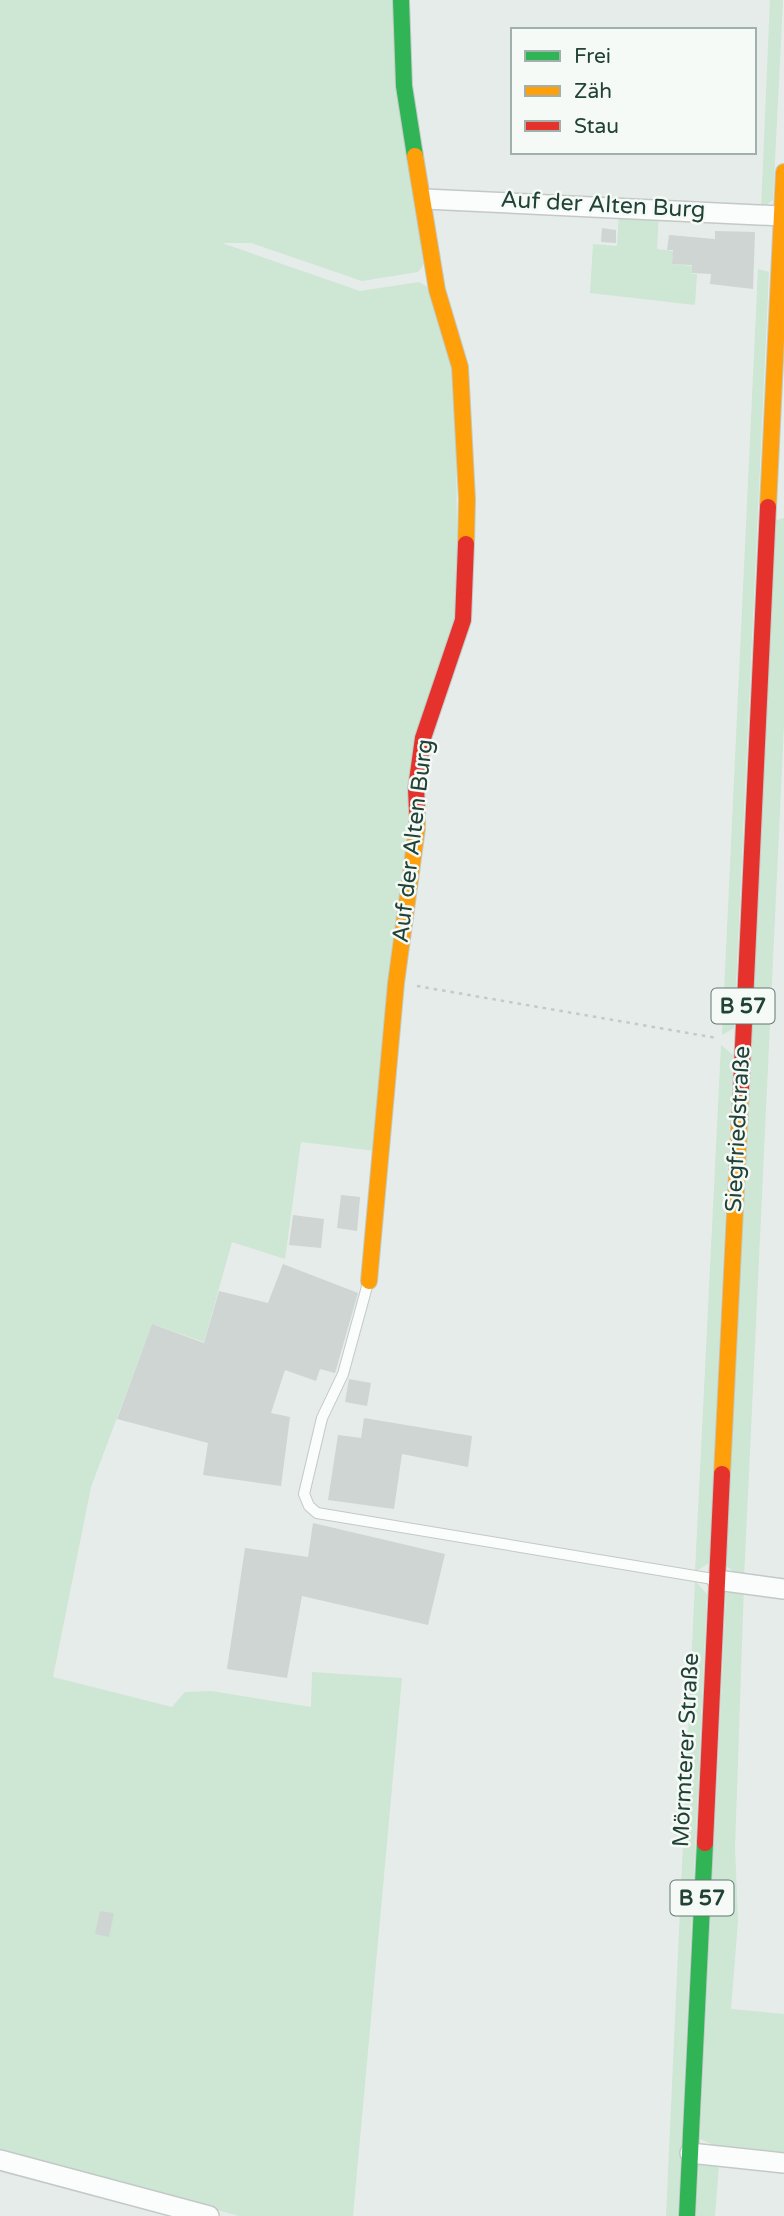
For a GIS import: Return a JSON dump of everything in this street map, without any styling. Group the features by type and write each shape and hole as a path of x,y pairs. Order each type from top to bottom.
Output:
{"main road":[{"name":"Auf der Alten Burg","path":"369,1281 396,983 417,828 416,788 423,738 463,620 467,499 460,367 437,290 425,199 404,86 401,0"},
{"name":"Siegfriedstraße","path":"717,1580 741,1042 776,510 784,173"},
{"name":"Mörmterer Straße","path":"687,2216 717,1580"}],"street":[{"name":"Auf der Alten Burg","path":"425,199 781,216"},
{"path":"717,1580 784,1589"},
{"path":"690,2153 784,2163"},
{"path":"0,2160 209,2216"}],"lane":[{"path":"369,1281 342,1374 322,1418 304,1494 309,1506 317,1513 717,1580"}],"path":[{"path":"396,983 741,1042"}],"green space":[{"path":"0,0 397,0 428,258 418,272 362,281 251,243 222,243 360,291 419,282 433,290 455,367 458,618 419,736 376,1151 301,1142 285,1259 232,1242 204,1342 152,1324 91,1487 53,1677 172,1707 185,1692 211,1691 311,1707 312,1672 402,1678 353,2216 239,2216 0,2151"},
{"path":"770,0 783,0 773,200 761,209"},
{"path":"619,212 659,214 657,249 673,251 672,264 692,266 692,274 697,274 695,305 590,293 593,244 617,246"},
{"path":"758,269 769,272 734,1028 722,1035"},
{"path":"784,518 784,725 744,1579 726,1566 776,520"},
{"path":"721,1045 733,1055 709,1563 695,1572"},
{"path":"695,1581 707,1594 678,2216 666,2216"},
{"path":"744,1586 735,1848 738,1921 731,2009 784,2014 784,2156 716,2146 700,2139 726,1593"},
{"path":"699,2162 784,2167 784,2174 719,2165 715,2216 696,2216"}],"building":[{"path":"602,228 616,230 616,243 601,242"},
{"path":"715,231 755,232 753,289 710,284 711,274 692,273 692,265 672,264 673,250 667,250 669,235 715,239"},
{"path":"341,1195 360,1197 357,1231 337,1228"},
{"path":"293,1215 324,1219 321,1248 289,1245"},
{"path":"283,1264 358,1293 335,1373 320,1369 316,1381 285,1370 271,1413 290,1417 281,1486 203,1475 208,1443 117,1419 152,1324 204,1343 219,1291 268,1303"},
{"path":"349,1379 371,1383 367,1406 345,1402"},
{"path":"364,1418 472,1436 468,1467 402,1454 394,1509 328,1500 338,1435 361,1438"},
{"path":"313,1523 445,1554 428,1625 302,1596 287,1678 227,1669 245,1548 308,1557"},
{"path":"100,1911 114,1913 109,1937 95,1934"}],"traffic: fast":[{"path":"401,0 404,86 415,156"},
{"path":"687,2216 705,1843"}],"traffic: slow":[{"path":"415,156 437,290 460,367 467,499 466,544"},
{"path":"768,507 784,172"},
{"path":"369,1281 396,983 417,811"},
{"path":"722,1474 741,1088"}],"traffic: jam":[{"path":"741,1088 768,507"},
{"path":"417,811 416,788 423,738 463,620 466,544"},
{"path":"705,1843 722,1474"}]}
